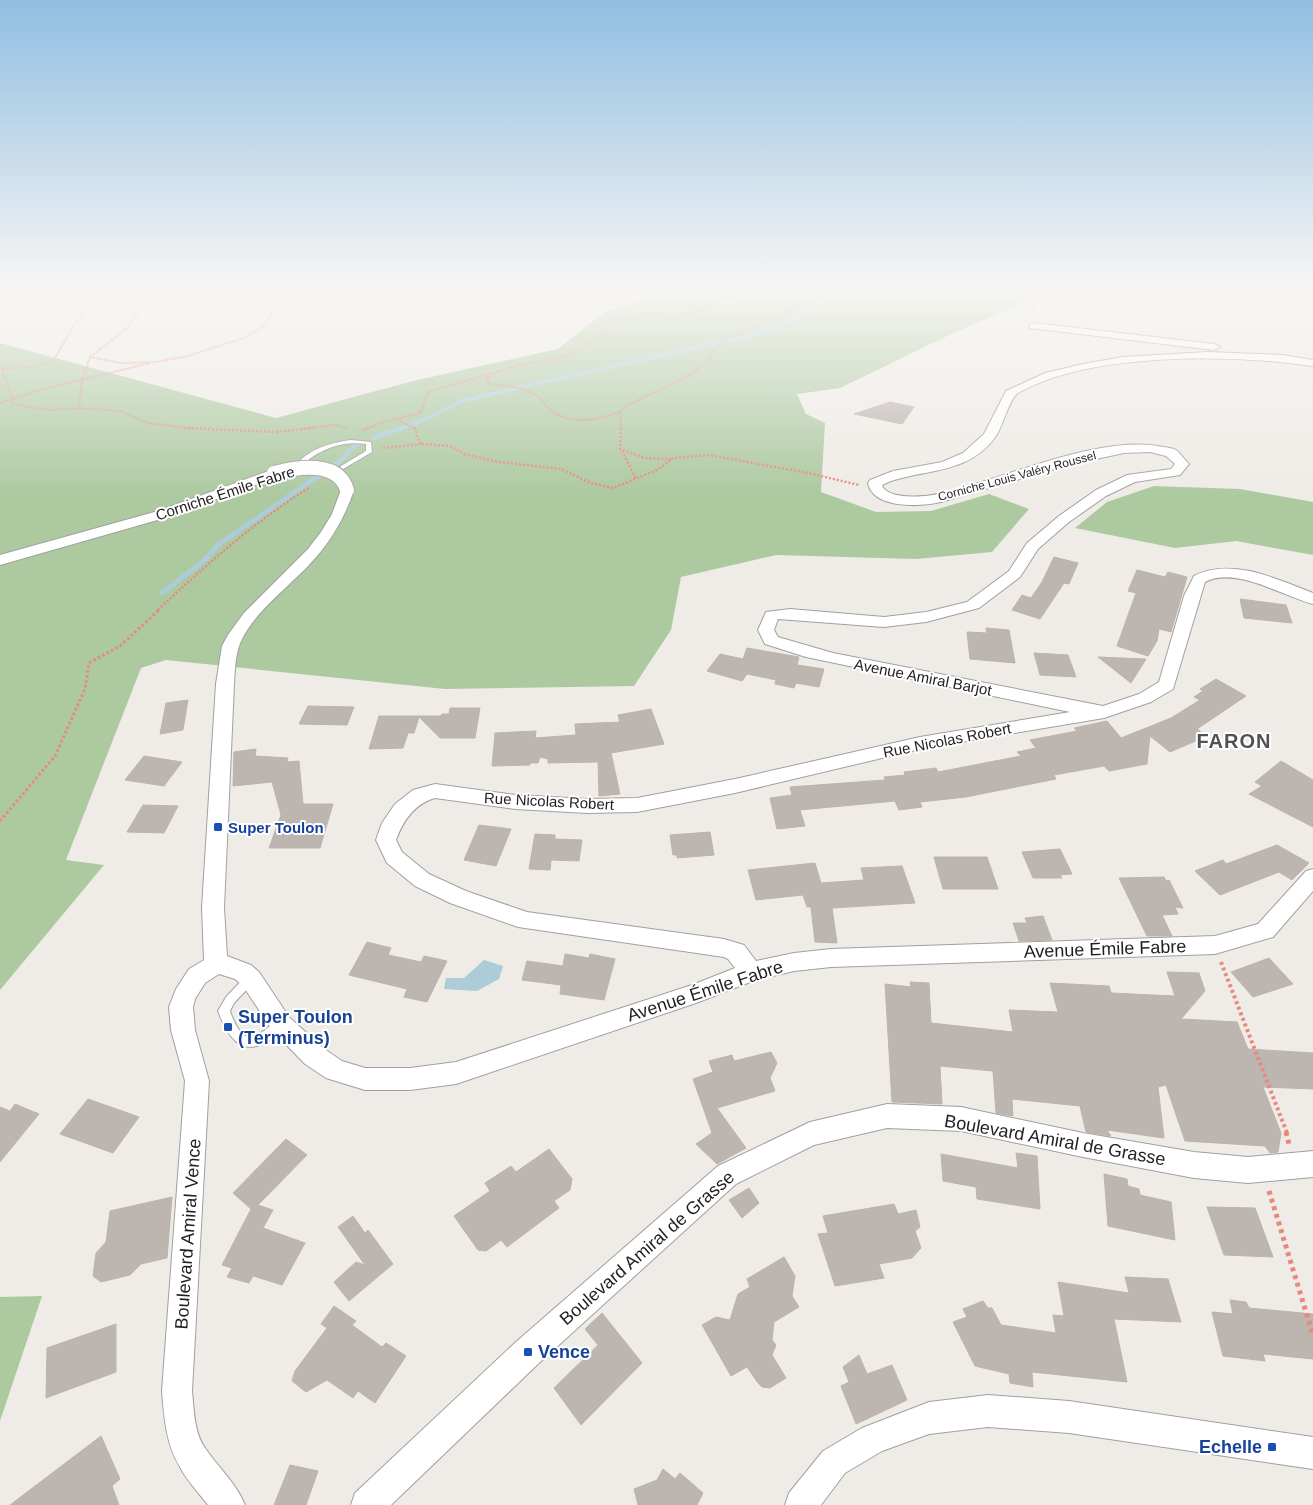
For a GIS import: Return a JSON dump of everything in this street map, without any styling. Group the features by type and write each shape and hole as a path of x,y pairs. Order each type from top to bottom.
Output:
{"street":[{"name":"Corniche Louis Valéry Roussel","path":"772,615 790,614 884,622 926,617 973,605 1015,574 1032,546 1038,540 1101,492 1132,478 1175,472 1182,464 1180,459 1170,451 1159,448 1124,449 1074,459 920,501 900,500 878,494 874,488 875,483 886,477 932,469 968,456 990,439 1009,395 1034,380 1052,374 1097,365 1149,358 1195,356"},
{"name":"Corniche Louis Valéry Roussel","path":"1208,356 1285,359 1313,363"},
{"path":"1275,356 1285,359"},
{"name":"Corniche Émile Fabre","path":"0,560 163,514 274,473 296,468 312,468 336,473 346,483 347,490 344,503 329,531 316,549 250,615 235,636 228,657 213,908 216,965"},
{"path":"1104,712 1145,698 1167,685 1193,590 1200,578 1215,573 1230,572 1283,587 1313,599"},
{"name":"Avenue Amiral Barjot","path":"772,615 766,630 771,640 795,649 1039,701 1104,712"},
{"name":"Rue Nicolas Robert","path":"751,972 736,952 724,948 526,921 458,897 422,880 394,856 386,840 392,823 402,809 420,795 435,791 516,802 586,806 637,805 735,786 920,743 1104,712"},
{"name":"Avenue Émile Fabre","path":"216,965 235,968 250,979 281,1024 314,1056 335,1070 364,1079 410,1079 456,1073 696,993 751,972 794,962 831,958 1215,945 1264,931 1313,877"},
{"name":"Boulevard Amiral Vence","path":"216,965 197,976 190,984 181,1007 183,1030 197,1081 177,1391 180,1424 191,1456 229,1505"},
{"name":"Boulevard Amiral de Grasse","path":"367,1505 528,1352 726,1175 810,1134 886,1116 961,1119 1083,1145 1194,1165 1248,1170 1313,1164"},
{"path":"802,1505 834,1462 873,1439 928,1418 988,1411 1069,1417 1313,1453"}],"lane":[{"path":"296,468 299,462 329,446 352,440 369,443 369,452 343,467"},
{"path":"250,979 230,1000 224,1011 228,1027 238,1038 254,1043 269,1037 281,1024"}],"path":[{"path":"1,369 24,368 52,361 56,356"},
{"path":"0,403 48,387 82,381 187,356"},
{"path":"352,440 361,431 383,422 420,413 428,392 520,365 565,356"},
{"path":"479,377 489,376 487,380 490,384 514,386 534,394 539,397 549,410 579,422 604,418 620,412 627,404 668,388 694,374 713,356"},
{"path":"79,408 82,381 90,357 120,363 156,362"},
{"path":"0,365 13,398 12,404 49,410 79,408 120,411 148,423 194,429 276,432 336,425 361,431"},
{"path":"620,412 622,436 620,449 636,479"},
{"path":"397,419 416,429 417,437 422,444"},
{"path":"370,448 422,444 450,446 464,454 499,462 561,469 591,483 612,488 657,470 673,458"},
{"path":"622,450 636,457 652,460 709,455 808,473 874,488"},
{"path":"0,821 54,756 85,689 89,663 120,646 213,559 271,512 343,467"},
{"path":"1220,960 1288,1137"},
{"path":"1268,1189 1313,1335"}],"green space":[{"path":"0,356 49,356 276,418 413,381 525,356 905,356 840,388 797,394 806,414 825,423 821,492 876,512 931,511 989,494 1029,509 992,552 916,559 776,555 681,577 671,630 634,686 445,689 166,660 141,668 66,860 104,865 0,990"},
{"path":"1154,486 1240,489 1313,502 1313,555 1236,541 1175,548 1075,528 1107,502"},
{"path":"42,1296 0,1421 0,1297"}],"water":[{"path":"484,960 503,966 499,979 477,991 444,989 446,978 464,978"}],"building":[{"path":"890,402 914,407 902,424 854,414"},
{"path":"1054,557 1078,563 1069,584 1064,583 1040,619 1012,610 1022,595 1031,598 1042,582"},
{"path":"1137,570 1165,577 1168,572 1187,577 1171,632 1159,629 1157,641 1148,656 1117,646 1136,593 1128,591"},
{"path":"1240,599 1286,605 1292,623 1244,618"},
{"path":"986,628 1009,630 1015,663 970,659 967,632 987,633"},
{"path":"747,648 799,657 797,665 824,669 819,687 796,683 794,688 775,684 776,680 747,674 742,681 707,671 720,654 743,659"},
{"path":"1034,653 1068,655 1076,677 1040,675"},
{"path":"1098,657 1146,659 1131,683"},
{"path":"1216,679 1246,696 1197,729 1207,736 1170,752 1150,736 1147,764 1109,771 1104,766 1054,775 1056,779 966,797 920,802 922,807 899,810 895,801 800,810 805,826 777,829 770,798 792,795 790,787 885,780 884,777 905,775 904,772 936,768 938,772 1021,756 1017,752 1036,748 1030,740 1077,731 1074,728 1107,721 1121,738 1171,718 1200,700 1194,697 1203,691 1200,689"},
{"path":"188,700 183,730 160,734 166,703"},
{"path":"308,706 354,707 347,725 299,724"},
{"path":"450,708 480,708 475,738 440,738 419,717 414,733 408,733 403,748 369,749 379,716 441,716 442,714 449,714"},
{"path":"651,709 664,744 611,753 620,794 599,796 598,762 548,763 548,759 540,757 538,763 530,763 530,765 492,766 495,733 536,731 535,738 576,735 575,724 620,722 618,715"},
{"path":"256,749 255,756 288,758 287,762 299,761 303,804 333,804 320,848 269,848 281,815 272,782 233,786 234,752"},
{"path":"144,756 182,762 164,786 125,780"},
{"path":"1281,761 1313,780 1313,827 1249,794 1262,786 1255,782"},
{"path":"143,805 178,806 164,833 127,832"},
{"path":"479,825 511,829 496,866 464,860"},
{"path":"710,832 714,855 677,858 677,855 673,855 670,835"},
{"path":"535,834 555,835 555,839 582,840 579,861 551,860 550,870 529,869"},
{"path":"1277,845 1309,863 1292,880 1279,872 1220,895 1195,871 1223,860 1226,864"},
{"path":"1060,849 1072,874 1060,875 1062,878 1033,878 1022,852"},
{"path":"934,857 987,857 998,889 943,889"},
{"path":"815,863 821,883 864,880 861,868 902,866 915,903 832,908 837,943 815,942 811,907 807,907 803,895 756,900 748,870"},
{"path":"1164,877 1166,881 1169,880 1183,908 1175,907 1178,914 1162,915 1172,936 1147,936 1119,878"},
{"path":"1043,916 1052,940 1019,941 1013,923 1027,923 1025,918"},
{"path":"367,942 391,948 388,955 421,962 424,956 447,961 427,1002 404,997 407,989 349,975"},
{"path":"565,954 589,958 590,954 615,959 604,1000 560,994 561,985 522,980 527,961 563,966"},
{"path":"1269,958 1293,984 1253,997 1231,972"},
{"path":"1167,972 1199,973 1205,991 1181,1019 1237,1022 1248,1049 1313,1053 1313,1089 1263,1087 1281,1133 1278,1152 1270,1153 1265,1146 1185,1141 1166,1085 1158,1087 1164,1138 1107,1130 1111,1136 1086,1132 1080,1106 1012,1099 1013,1116 996,1113 993,1071 940,1066 942,1104 892,1102 885,984 911,987 910,982 929,983 931,1023 1013,1032 1009,1010 1058,1012 1050,983 1109,986 1111,993 1175,996"},
{"path":"771,1052 777,1063 770,1078 775,1091 717,1108 746,1148 717,1164 696,1144 712,1133 693,1079 713,1072 709,1061 732,1055 734,1061"},
{"path":"88,1099 139,1117 113,1153 60,1134"},
{"path":"15,1104 39,1114 0,1162 0,1107 10,1111"},
{"path":"286,1139 307,1155 258,1205 273,1210 263,1228 305,1243 282,1285 253,1276 249,1283 227,1277 232,1268 222,1265 251,1209 233,1193"},
{"path":"549,1149 572,1179 570,1190 554,1201 559,1208 507,1247 501,1240 486,1251 478,1250 454,1216 490,1191 485,1183 511,1166 516,1172"},
{"path":"1016,1153 1037,1156 1040,1209 977,1199 976,1187 943,1181 941,1154 1018,1168"},
{"path":"1104,1174 1127,1179 1128,1186 1139,1189 1140,1195 1171,1202 1175,1240 1108,1226"},
{"path":"749,1188 759,1203 742,1218 729,1200"},
{"path":"172,1197 167,1258 141,1264 130,1275 101,1282 93,1276 96,1253 106,1242 110,1211"},
{"path":"894,1204 898,1214 916,1210 920,1227 915,1231 921,1248 912,1258 879,1264 884,1278 835,1286 818,1234 828,1233 823,1216"},
{"path":"1207,1207 1255,1208 1273,1257 1224,1255"},
{"path":"353,1216 365,1233 368,1230 393,1264 349,1301 334,1282 356,1262 365,1265 338,1227"},
{"path":"784,1257 795,1276 792,1296 799,1307 774,1322 772,1340 776,1345 772,1355 786,1378 770,1388 762,1387 747,1367 731,1376 702,1325 716,1317 730,1320 738,1294 750,1287 747,1279"},
{"path":"1125,1277 1168,1279 1181,1322 1114,1319 1127,1382 1032,1372 1033,1387 1010,1383 1009,1374 975,1366 953,1322 967,1317 963,1309 983,1301 988,1308 992,1308 1001,1325 1056,1333 1053,1315 1064,1316 1058,1282 1129,1293"},
{"path":"1230,1300 1246,1302 1249,1308 1313,1314 1313,1359 1263,1354 1265,1361 1223,1356 1212,1312 1233,1314"},
{"path":"334,1306 356,1321 352,1325 382,1347 386,1343 406,1356 375,1403 358,1391 353,1398 327,1380 306,1392 292,1381 295,1371 327,1328 321,1324"},
{"path":"602,1313 642,1363 581,1425 554,1388 598,1345 585,1329"},
{"path":"116,1324 116,1372 46,1398 47,1348"},
{"path":"859,1355 867,1374 892,1365 907,1400 856,1424 841,1386 849,1382 843,1367"},
{"path":"101,1436 120,1479 112,1486 119,1505 10,1505"},
{"path":"290,1465 318,1471 306,1505 274,1505"},
{"path":"663,1469 675,1479 680,1473 703,1493 697,1505 638,1505 634,1489 657,1480"}],"waterway":[{"path":"399,429 424,420 462,401 657,356"},
{"path":"373,438 402,428"},
{"path":"162,593 206,559 218,545 340,461 357,444"}],"place":[{"name":"Super Toulon","path":"218,827"},
{"name":"Super Toulon (Terminus)","path":"228,1027"},
{"name":"Vence","path":"528,1352"},
{"name":"Echelle","path":"1272,1447"}],"district":[{"name":"FARON","path":"1234,741"}]}
